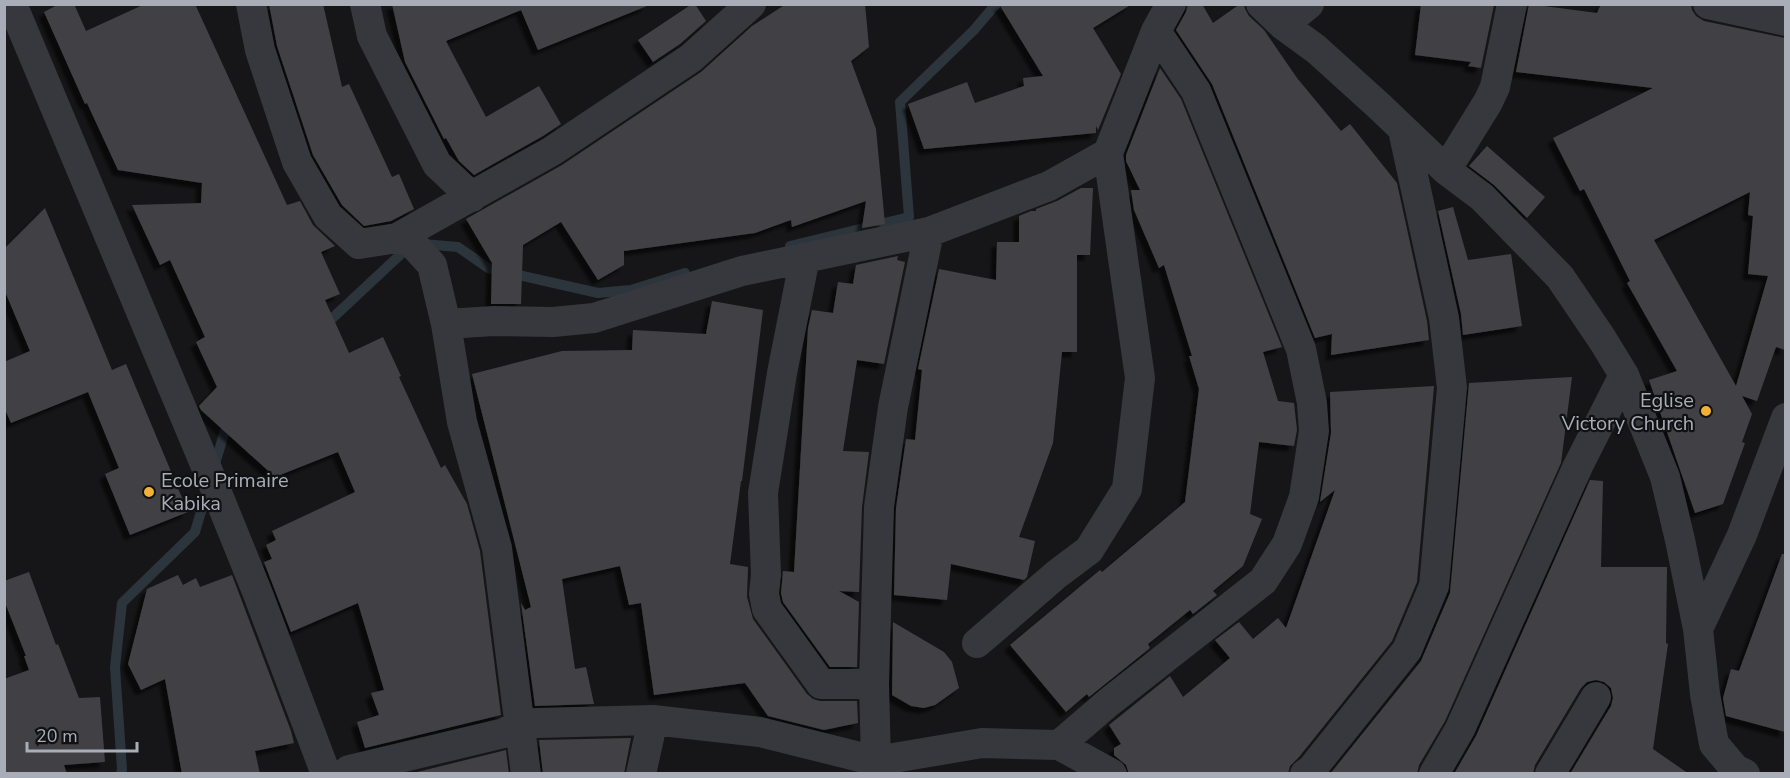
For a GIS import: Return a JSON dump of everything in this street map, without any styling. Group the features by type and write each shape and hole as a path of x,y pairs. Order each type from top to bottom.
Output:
{"street":[{"path":"12,4 220,500 326,774"},
{"path":"251,4 260,50 297,162 328,216 359,244 404,240 472,197 552,151 691,58 751,4"},
{"path":"365,4 372,36 437,164 472,197"},
{"path":"977,643 1057,574 1089,550 1127,489 1140,378 1108,153 1156,31 1171,4"},
{"path":"1261,4 1283,25 1316,49 1446,170 1482,197 1560,277 1602,339 1624,375 1665,477 1698,629 1705,694 1714,744 1737,772"},
{"path":"1283,25 1309,4"},
{"path":"1446,170 1495,87 1512,4"},
{"path":"1708,4 1785,21"},
{"path":"1059,745 1109,702 1263,581 1287,544 1304,497 1314,431 1312,403 1301,349 1196,91 1156,31"},
{"path":"1305,774 1311,770 1407,650 1434,586 1452,388 1444,318 1403,130"},
{"path":"446,324 494,321 553,322 594,318 742,271 929,232 1049,186 1108,153"},
{"path":"876,761 874,684 879,507 893,407 929,232"},
{"path":"404,240 432,265 446,324 462,422 497,548 526,774"},
{"path":"805,257 782,373 763,493 766,575 764,594 767,609 821,684 874,684"},
{"path":"1434,774 1461,729 1578,466 1624,375"},
{"path":"1698,629 1742,535 1785,418"},
{"path":"1551,774 1596,697"},
{"path":"344,774 349,770 504,733 520,724 581,720 652,720 760,732 876,761 982,742 1059,745 1112,774"},
{"path":"641,774 652,720"}],"building":[{"path":"59,4 74,4 86,31 145,4 195,4 287,205 300,201 313,225 335,246 321,252 340,294 325,300 349,353 383,337 441,468 445,465 467,504 480,551 501,715 365,748 357,722 379,715 371,693 384,690 358,603 291,632 264,562 272,559 266,545 276,540 272,531 355,492 338,452 275,477 201,410 199,406 217,387 196,342 205,337 170,260 160,265 132,205 201,203 202,183 118,170 87,103 85,104 44,12"},
{"path":"269,4 323,4 342,87 349,84 392,177 399,174 414,209 391,221 364,226 342,205 313,155 277,46"},
{"path":"392,4 647,4 647,6 538,50 521,10 446,41 486,117 539,86 561,124 474,175 459,161 446,138 444,139 405,62"},
{"path":"695,4 706,21 680,44 653,62 638,40"},
{"path":"786,4 865,4 869,47 851,61 876,129 885,224 862,228 866,201 792,227 791,220 755,233 624,251 624,265 598,280 561,222 523,245 521,304 491,304 492,263 466,219 562,165 701,72 752,26"},
{"path":"999,4 1132,4 1093,28 1121,74 1098,130 1096,126 1096,133 924,149 908,104 967,82 975,103 1024,86 1023,78 1043,76"},
{"path":"1188,4 1202,4 1213,23 1240,4 1244,4 1249,16 1264,30 1297,78 1341,131 1350,124 1397,183 1427,321 1429,340 1331,355 1332,334 1315,338 1212,84 1176,30"},
{"path":"1421,4 1494,5 1481,68 1468,66 1471,62 1415,55"},
{"path":"1529,4 1597,13 1601,4 1691,4 1696,16 1704,21 1785,38 1785,350 1776,347 1757,401 1742,396 1752,414 1742,442 1745,443 1723,504 1695,513 1649,380 1677,371 1627,283 1630,281 1584,189 1580,191 1553,138 1653,88 1516,72","holes":["1750,192 1748,215 1753,216 1748,274 1768,276 1736,386 1654,240"]},
{"path":"1160,68 1181,99 1282,347 1263,352 1278,401 1294,403 1297,430 1294,446 1259,442 1250,514 1262,519 1243,566 1213,591 1217,595 1193,614 1190,610 1148,644 1150,648 1089,697 1087,694 1066,712 1010,645 1185,502 1199,389 1189,356 1192,356 1164,265 1159,268 1134,210 1131,190 1140,190 1126,161 1126,155"},
{"path":"1487,146 1545,197 1527,218 1494,185 1469,166"},
{"path":"1081,188 1093,188 1090,255 1077,255 1077,352 1062,352 1053,443 1019,537 1035,541 1027,577 1024,580 951,564 947,600 894,595 896,508 906,439 915,440 922,370 918,369 939,269 996,280 997,242 1019,242 1019,216 1036,211"},
{"path":"1453,207 1468,260 1511,254 1522,326 1463,335 1461,314 1438,211"},
{"path":"45,208 112,370 126,364 188,512 130,535 105,474 119,468 88,392 11,423 4,407 4,362 30,351 4,289 4,249"},
{"path":"898,256 897,260 905,262 884,364 857,360 843,451 869,452 862,507 859,592 839,591 859,602 857,667 830,667 783,602 781,593 783,571 794,572 808,328 812,310 833,313 838,282 853,284 856,265"},
{"path":"712,301 763,310 730,564 748,567 747,597 753,619 807,694 820,701 857,701 858,723 824,730 768,716 745,683 654,695 641,603 629,605 620,566 562,579 575,669 586,667 594,704 535,706 521,603 525,610 531,607 472,374 562,351 632,350 633,330 706,334"},
{"path":"1572,377 1561,463 1445,721 1419,765 1417,774 1330,774 1421,661 1450,593 1469,383"},
{"path":"1434,386 1417,582 1392,641 1290,766 1288,774 1129,774 1126,765 1114,755 1114,748 1121,744 1109,725 1170,676 1183,697 1230,658 1215,640 1239,622 1253,639 1278,618 1286,628 1335,490 1320,502 1331,433 1330,392"},
{"path":"1590,480 1603,481 1601,567 1667,567 1666,643 1668,644 1653,749 1689,774 1570,774 1611,706 1613,698 1611,688 1604,682 1596,680 1587,682 1581,688 1535,765 1533,774 1454,774 1476,736"},
{"path":"1782,554 1785,554 1785,732 1726,716 1723,698 1731,669 1739,671"},
{"path":"29,572 56,645 58,644 79,698 100,697 105,762 64,765 67,774 4,774 4,679 29,670 24,656 26,656 4,600 4,581"},
{"path":"178,575 183,585 196,578 200,587 232,575 294,743 255,751 260,774 182,774 165,679 141,690 128,664 147,589"},
{"path":"893,622 944,652 952,662 959,688 935,705 924,708 911,706 892,695"},
{"path":"631,738 624,774 543,774 539,740"},
{"path":"506,750 509,774 409,774"}],"waterway":[{"path":"790,246 909,217 900,102 974,30 996,4"},
{"path":"324,326 402,253 423,244 458,247 488,268 598,293 631,290 685,273"},
{"path":"214,467 227,424 231,420"},
{"path":"121,774 115,667 122,603 195,532 208,488"}],"place":[{"name":"Eglise Victory Church","path":"1706,411"},
{"name":"Ecole Primaire Kabika","path":"149,492"}]}
